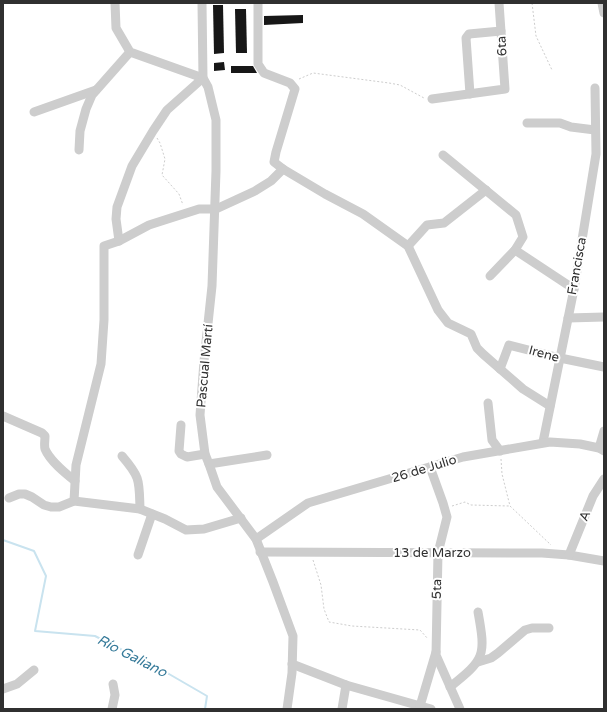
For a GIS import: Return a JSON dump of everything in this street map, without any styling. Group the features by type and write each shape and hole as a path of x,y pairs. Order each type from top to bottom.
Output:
{"street":[{"path":"115,3 116,28 130,52 203,78 167,110 152,131 132,166 117,207 116,219 120,241"},
{"name":"Pascual Martí","path":"202,3 203,78 208,87 216,120 216,209 212,286 200,415 205,454 217,487 256,539 293,636 292,673 287,709"},
{"path":"258,3 258,64 264,73 290,83 295,89 274,162 325,194 363,214 408,246 438,310 448,322 472,334 477,348 523,389 550,406"},
{"name":"6ta","path":"470,94 504,89 499,3"},
{"path":"602,3 604,13"},
{"path":"432,99 470,94 466,38 469,34 501,31"},
{"path":"79,150 80,131 86,109 92,95 130,52"},
{"name":"Francisca","path":"543,442 600,153 595,130 595,88"},
{"path":"34,112 97,89"},
{"path":"527,123 560,123 571,127 595,130"},
{"path":"443,155 516,214 523,237 515,250 490,276"},
{"path":"74,501 76,465 101,364 104,320 104,246 120,241 149,225 186,214 199,208 216,209 255,191 271,181 283,169"},
{"path":"408,246 427,225 444,222 486,190"},
{"path":"515,250 574,289"},
{"path":"568,318 604,317"},
{"name":"Irene","path":"500,369 509,345 604,367"},
{"path":"488,403 492,440 500,451"},
{"path":"3,416 42,433 45,436 44,448 60,469 75,481"},
{"path":"181,425 180,454 187,457 205,454"},
{"path":"602,449 604,431"},
{"name":"26 de Julio","path":"256,539 308,503 463,458 543,442 580,444 602,449"},
{"path":"209,464 267,455"},
{"path":"122,456 133,469 139,480 140,509"},
{"name":"5ta","path":"430,468 447,517 438,553 436,655 460,709"},
{"name":"A","path":"569,555 593,496 604,479"},
{"path":"8,498 19,494 25,494 44,505 51,507 59,507 74,501 140,509 165,519 186,530 204,529 241,518"},
{"path":"138,555 152,514"},
{"name":"13 de Marzo","path":"260,552 559,554 604,560"},
{"path":"450,687 478,662 483,639 478,612"},
{"path":"478,662 498,654 525,630 532,628 549,628"},
{"path":"420,706 436,652"},
{"path":"292,664 346,685 431,709"},
{"path":"3,689 17,684 34,670"},
{"path":"112,709 115,695 113,684"},
{"path":"342,709 346,685"}],"path":[{"path":"532,3 536,36 552,70"},
{"path":"290,83 313,73 400,85 410,89 423,98 432,99"},
{"path":"152,131 160,142 165,159 162,175 179,194 186,214"},
{"path":"500,451 502,474 510,506 559,554"},
{"path":"445,508 464,502 471,505 510,506"},
{"path":"311,552 321,585 324,609 329,622 352,626 420,630 427,636 436,652"}],"building":[{"path":"213,5 223,5 224,53 214,54"},
{"path":"235,9 246,9 247,53 236,53"},
{"path":"303,15 303,23 264,25 264,16"},
{"path":"224,62 225,70 214,71 214,63"},
{"path":"231,66 253,66 257,73 231,73"}],"waterway":[{"name":"Río Galiano","path":"3,540 34,551 46,576 35,631 95,636 169,674 207,696 205,709"}]}
